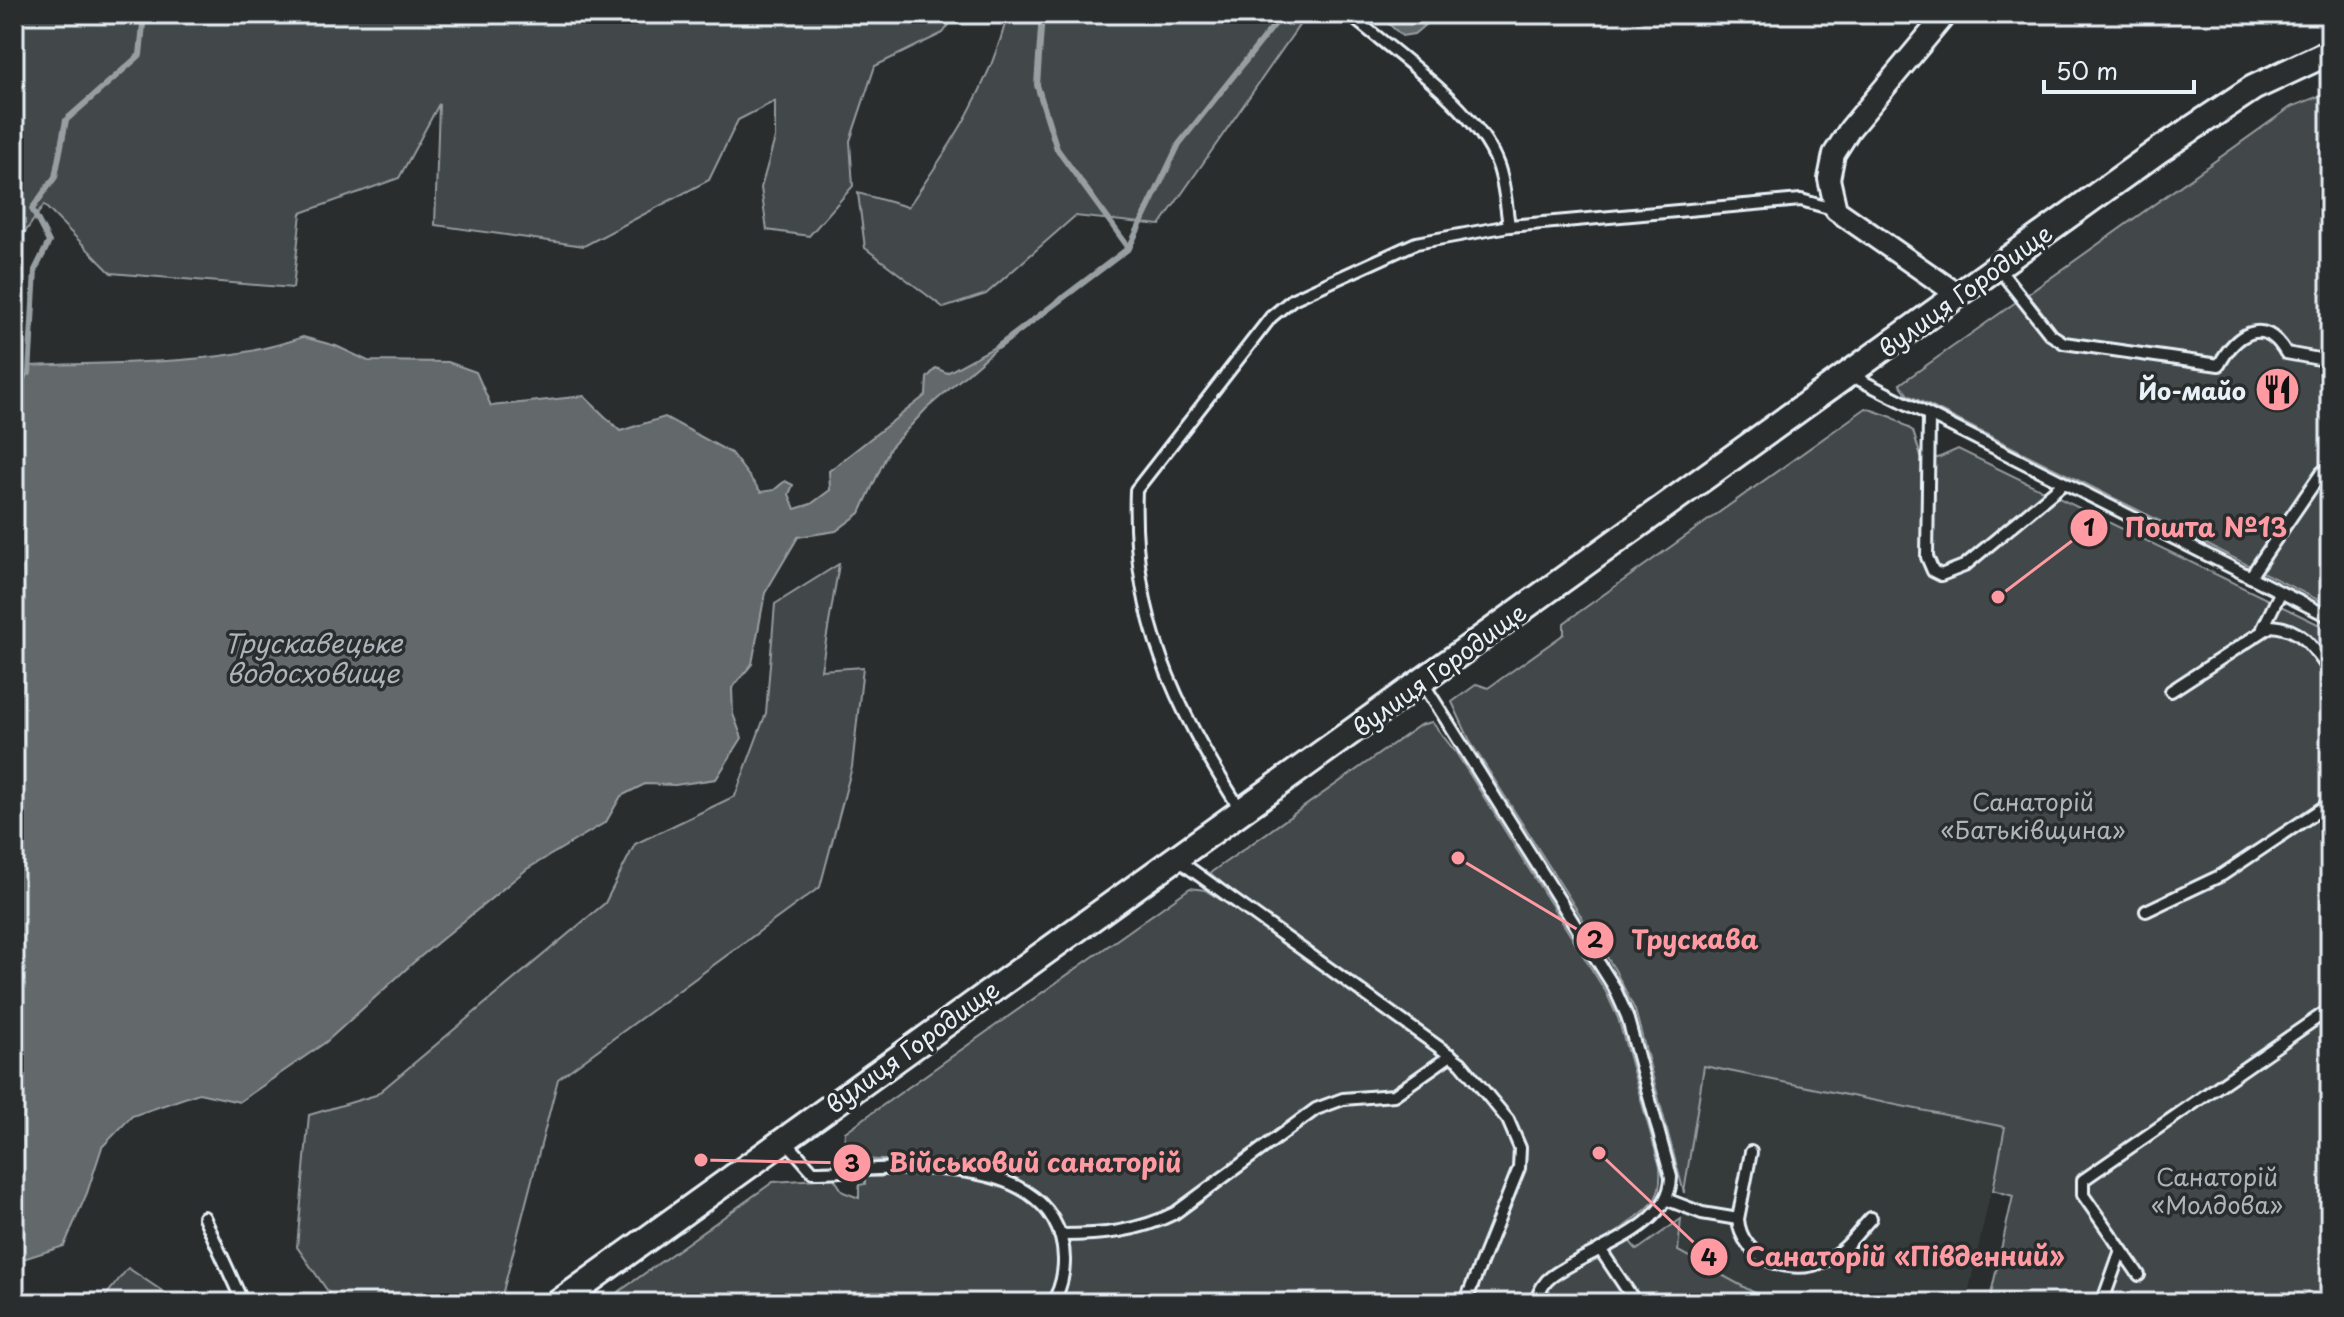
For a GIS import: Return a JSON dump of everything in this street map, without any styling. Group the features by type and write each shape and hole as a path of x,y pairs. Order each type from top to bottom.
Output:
{"street":[{"path":"1946,14 1850,129 1834,154 1829,179 1836,210 1957,294"},
{"name":"вулиця Городище","path":"558,1303 1957,294 2253,88 2330,52"}],"lane":[{"path":"1349,14 1468,114 1487,140 1499,168 1509,226"},
{"path":"1241,810 1182,712 1161,664 1145,600 1135,517 1136,490 1271,317 1293,299 1416,243 1509,226 1801,200 1836,210"},
{"path":"1997,267 2050,334 2064,343 2219,365 2238,338 2253,332 2267,333 2279,339 2286,353 2330,361"},
{"path":"1848,374 2330,617"},
{"path":"1929,417 1927,557 1933,571 1941,575 1964,566 2064,483"},
{"path":"2250,577 2322,472"},
{"path":"2171,691 2263,628 2280,593"},
{"path":"2263,628 2284,627 2296,631 2330,671"},
{"path":"1422,682 1614,987 1627,1016 1669,1168 1668,1200 1652,1217 1551,1276 1534,1303"},
{"path":"2146,911 2222,875 2330,803"},
{"path":"1175,858 1451,1055 1508,1120 1520,1148 1519,1168 1465,1303"},
{"path":"2139,1275 2083,1195 2081,1186 2087,1174 2330,1009"},
{"path":"1060,1235 1124,1232 1152,1224 1175,1213 1316,1109 1343,1099 1394,1095 1451,1055"},
{"path":"783,1138 813,1172 962,1169 990,1175 1033,1198 1060,1235 1064,1272 1052,1303"},
{"path":"1751,1152 1738,1219 1746,1242 1770,1263 1802,1268 1841,1252 1871,1218"},
{"path":"1668,1200 1702,1213 1738,1219"},
{"path":"204,1217 243,1303"},
{"path":"1600,1249 1636,1303"},
{"path":"2102,1303 2121,1250"}],"shaded area":[{"path":"1703,1066 2005,1127 1966,1303 1773,1303 1678,1251"}],"green space":[{"path":"14,14 957,14 943,33 875,66 850,141 853,186 809,236 767,230 761,188 775,138 775,101 738,120 709,180 584,246 435,225 439,104 399,178 301,213 293,288 111,273 44,205 14,248"},
{"path":"1008,14 1307,14 1160,225 1075,216 986,294 944,308 865,248 858,193 908,207 979,92"},
{"path":"2330,92 2330,606 1908,395 1900,384 2016,302 2033,322 2044,314 2028,294 2291,107"},
{"name":"Санаторій «Батьківщина»","path":"1866,408 1892,417 1913,431 1921,457 1938,458 1958,449 2330,630 2330,1303 1989,1303 2013,1196 1993,1190 2005,1127 1704,1066 1684,1193 1635,1010 1615,970 1471,743 1452,702 1477,684 1488,688 1564,634 1564,623 1572,617"},
{"path":"839,564 821,670 863,667 852,767 820,887 558,1079 500,1303 336,1303 297,1247 309,1115 376,1095 605,903 635,844 735,796 766,713 775,604"},
{"path":"1432,722 1457,754 1606,992 1618,1018 1660,1167 1656,1198 1645,1211 1620,1230 1637,1250 1681,1219 1678,1251 1773,1303 603,1303 773,1182 834,1178 843,1192 859,1198 859,1185 865,1184 865,1177 881,1177 888,1160 854,1154 844,1145 845,1132 1190,888 1205,890 1235,909 1246,903 1210,873 1420,725"},
{"path":"128,1268 180,1303 100,1303"}],"water":[{"path":"1378,14 1438,14 1414,34 1402,36"},
{"name":"Трускавецьке водосховище","path":"303,337 336,346 368,361 448,362 476,372 491,406 584,396 620,431 665,417 731,453 761,492 774,490 785,481 793,485 789,494 795,509 811,504 830,490 829,471 926,395 927,378 936,368 947,373 1004,342 926,409 890,448 860,513 836,531 798,537 765,593 752,664 732,688 733,714 742,738 716,779 675,785 645,784 621,796 606,822 527,869 414,962 326,1042 239,1102 199,1093 132,1116 102,1147 87,1193 64,1246 14,1262 14,408 30,366 203,358 271,347"}],"waterway":[{"path":"29,373 35,270 49,242 32,209 55,177 66,120 140,55 144,14"},
{"path":"1042,14 1037,85 1057,149 1129,248"},
{"path":"999,346 1129,248 1179,144 1283,14"}],"place":[{"name":"Йо-майо","path":"2277,390"},
{"name":"Пошта №13","path":"1998,597"},
{"name":"Трускава","path":"1458,858"},
{"name":"Санаторій «Південний»","path":"1599,1153"},
{"name":"Військовий санаторій","path":"701,1160"}],"park label":[{"name":"Санаторій «Молдова»","path":"2217,1190"}]}
